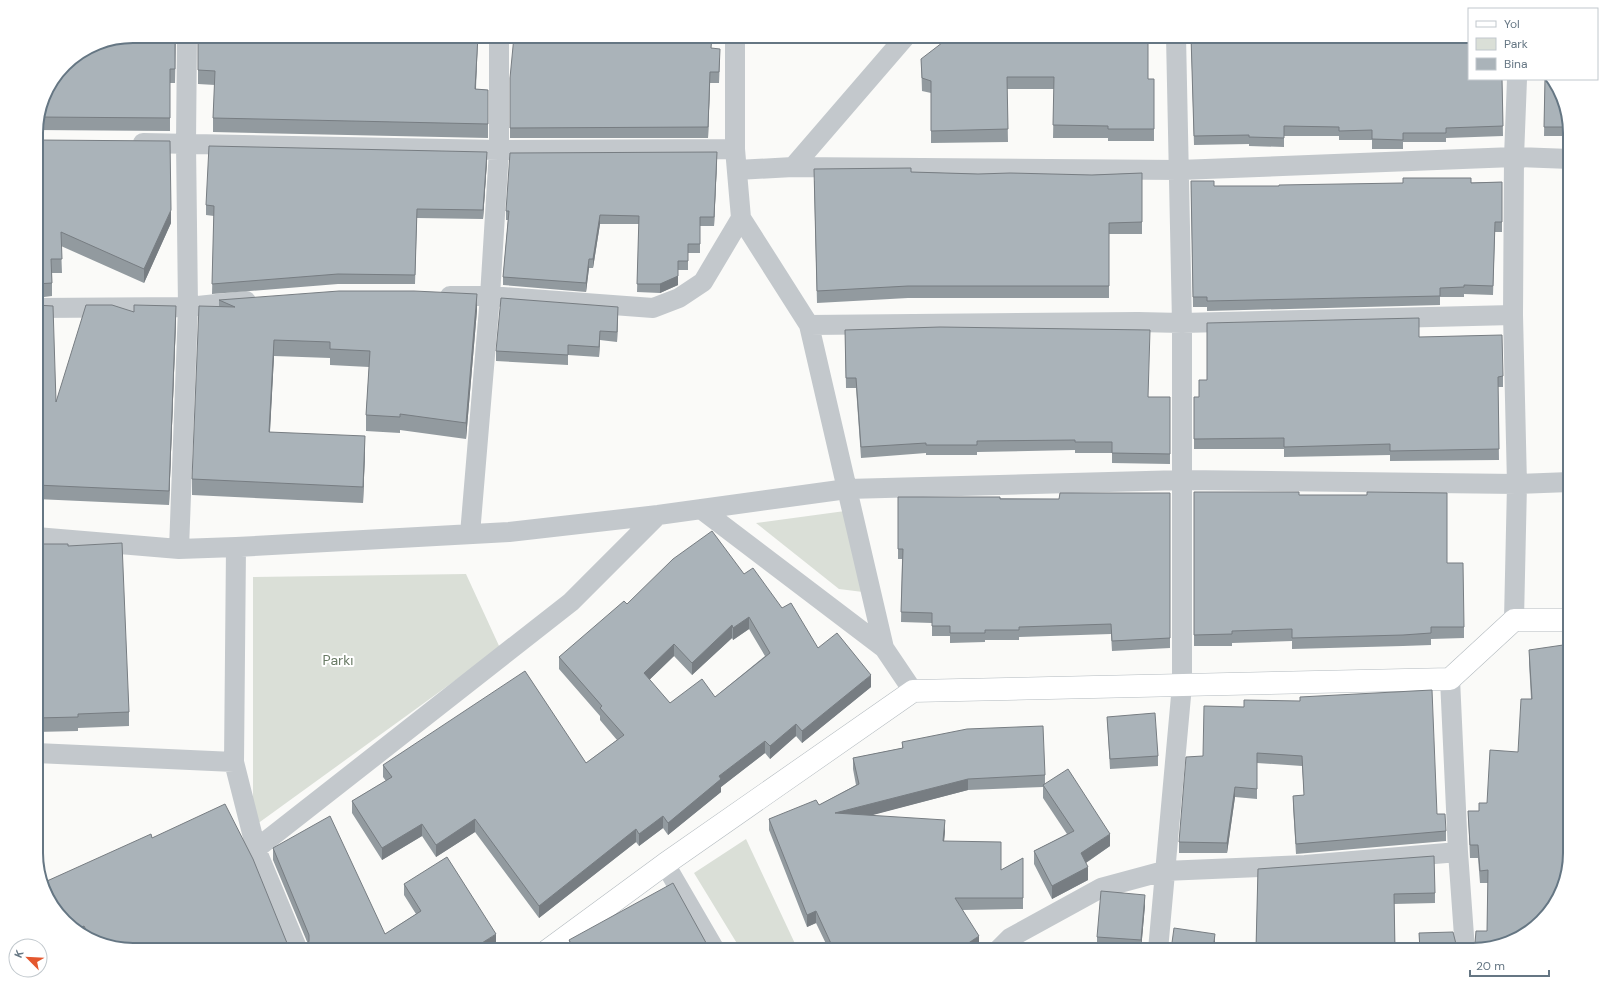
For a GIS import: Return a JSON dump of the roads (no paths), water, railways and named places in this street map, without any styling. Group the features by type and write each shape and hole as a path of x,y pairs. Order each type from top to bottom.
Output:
{"street":[{"path":"179,549 188,307 186,143 187,43"},
{"path":"470,534 490,296 498,150 499,43"},
{"path":"735,43 735,148 741,218 809,325 884,648"},
{"path":"793,167 900,43"},
{"path":"1159,943 1182,685 1182,323 1176,43"},
{"path":"1514,620 1517,484 1513,315 1514,157 1518,80"},
{"path":"123,142 498,150 735,148"},
{"path":"737,170 793,167 1179,170 1514,157 1563,159"},
{"path":"434,296 490,296 653,308 678,298 703,282 741,218"},
{"path":"43,308 188,307 268,300"},
{"path":"809,325 1138,322 1182,323 1513,315"},
{"path":"43,538 179,549 509,532 658,515 847,489 1183,480 1517,484 1563,482"},
{"path":"701,509 884,648 912,691"},
{"path":"256,849 571,602 658,515"},
{"path":"236,547 234,762 256,849 295,943"},
{"path":"558,943 665,864 912,691 1450,679 1514,620 1563,620"},
{"path":"1450,679 1458,852 1464,943"},
{"path":"43,753 234,762"},
{"path":"1005,943 1010,938 1101,888 1164,871 1305,865 1458,852"},
{"path":"665,864 711,943"}],"park label":[{"name":"Parkı","path":"338,660"}]}
